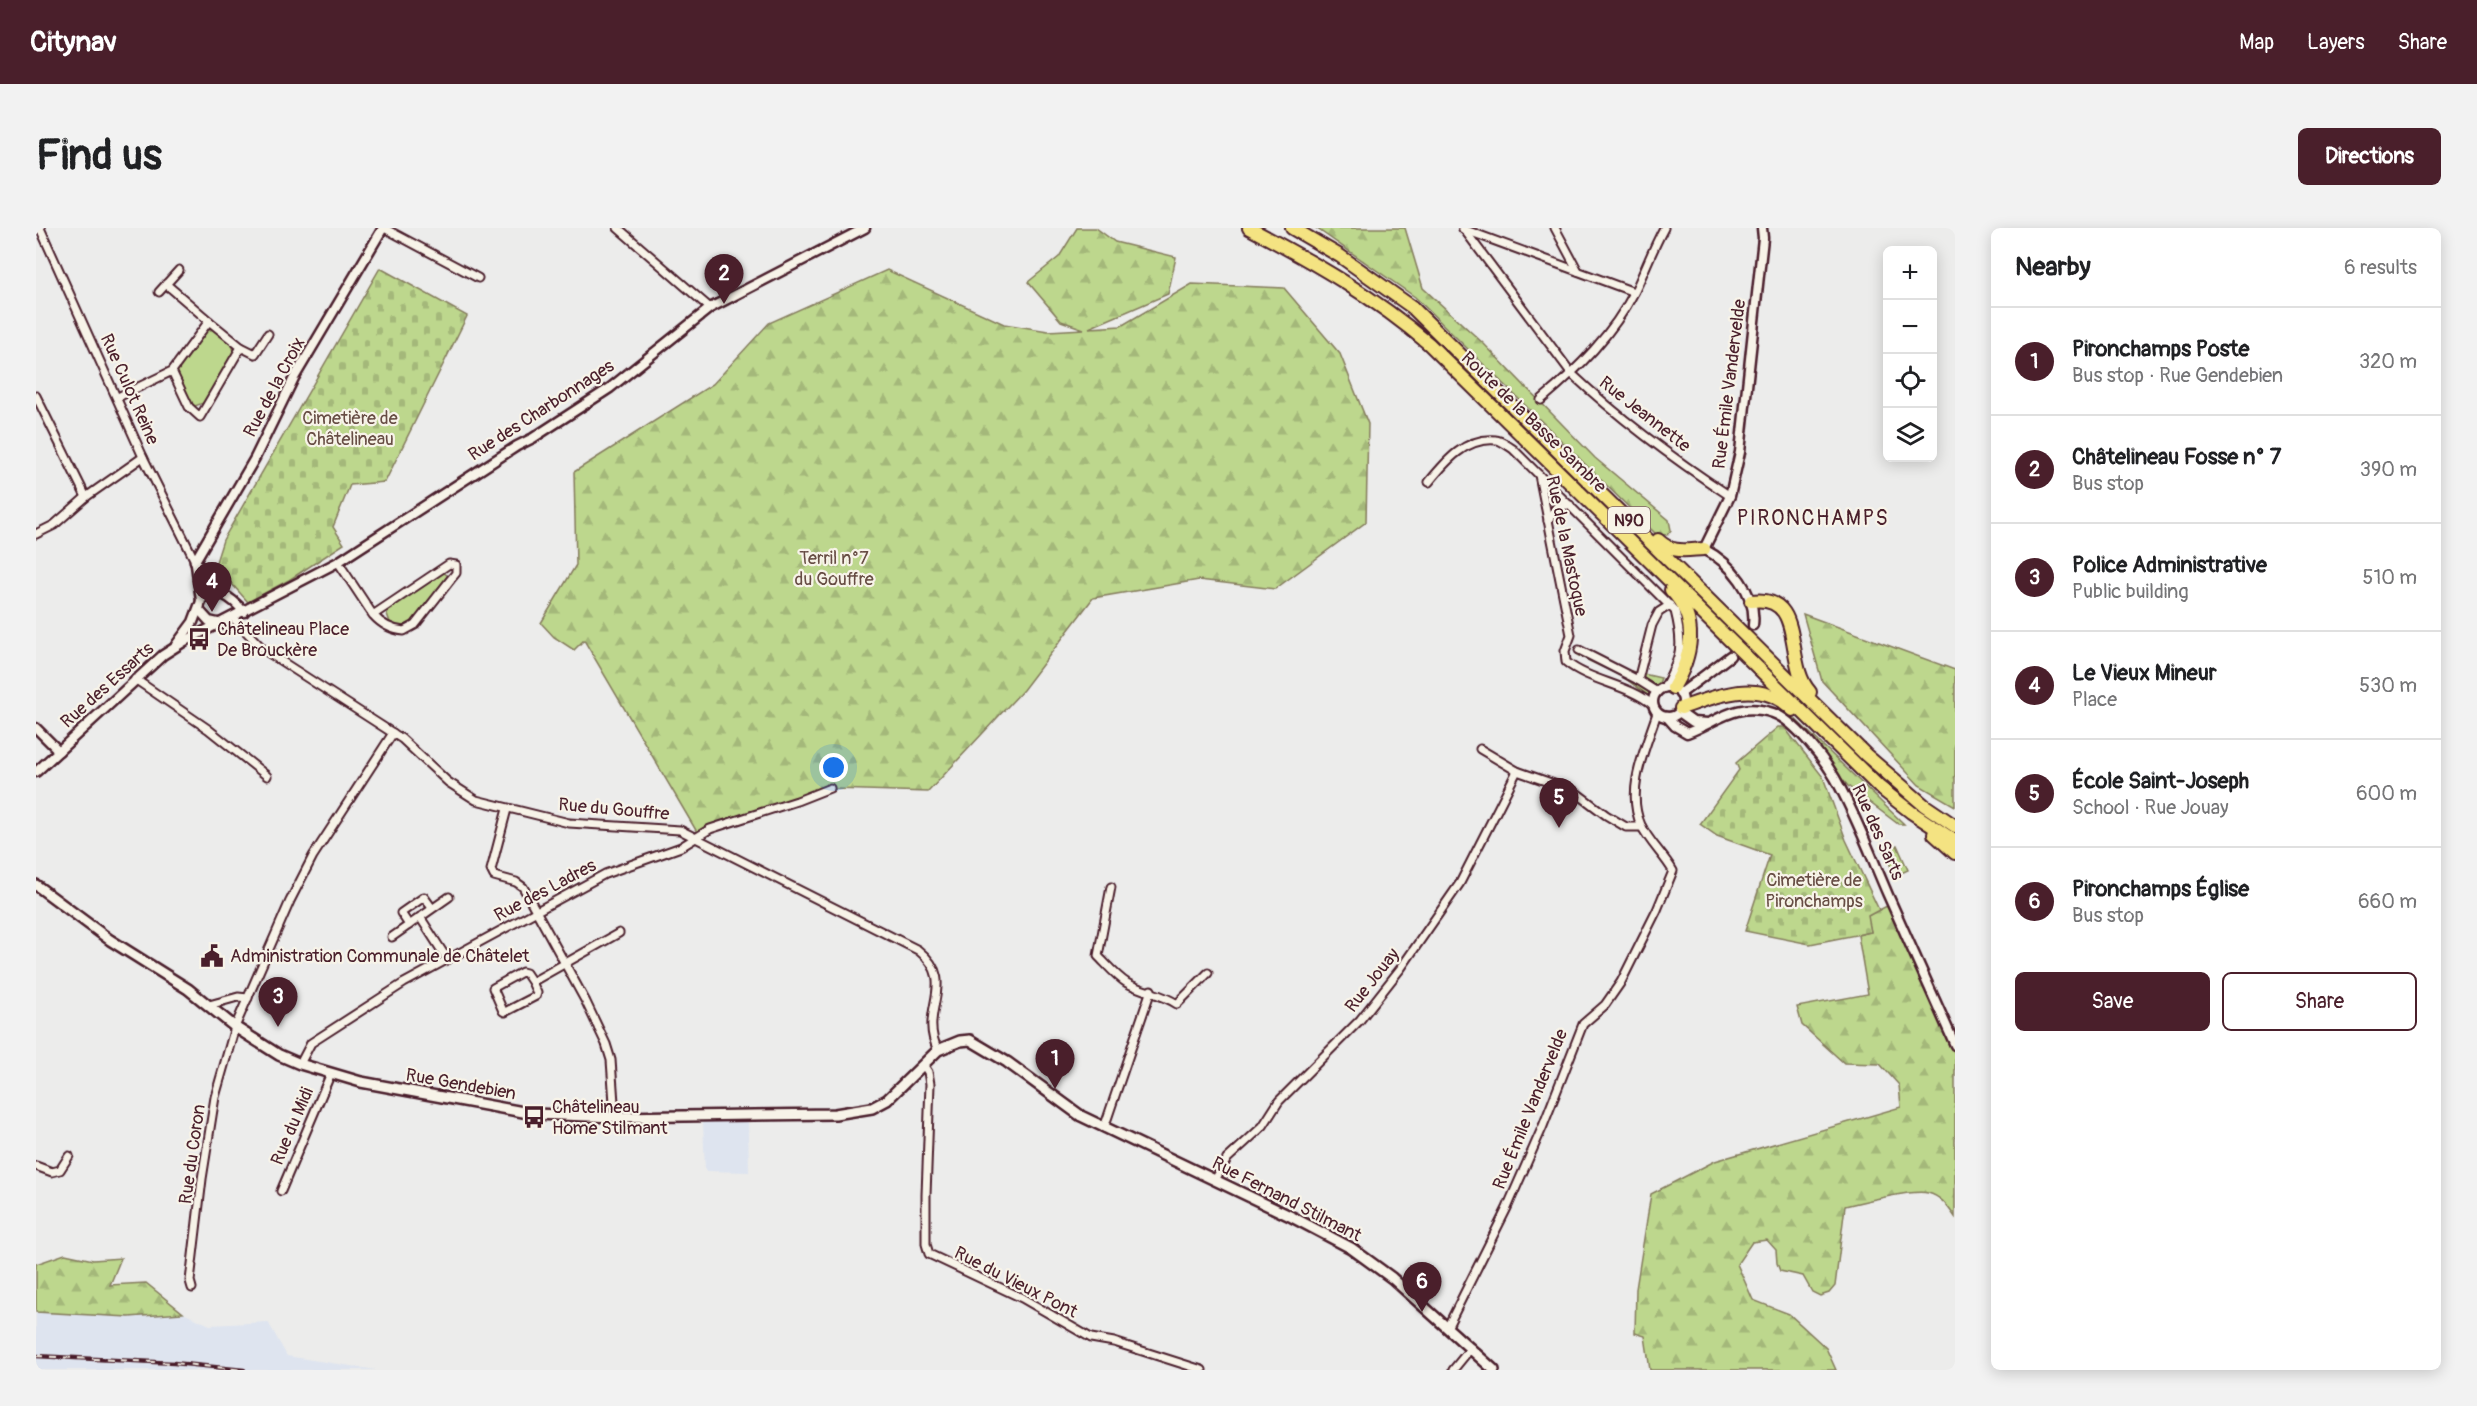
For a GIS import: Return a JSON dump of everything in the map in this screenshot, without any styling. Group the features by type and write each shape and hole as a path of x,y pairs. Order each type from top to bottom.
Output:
{"highway":[{"name":"Route de la Basse Sambre","path":"1250,228 1325,269 1398,317 1430,344 1879,787 1911,812 1955,841"},
{"name":"Route de la Basse Sambre","path":"1292,228 1340,256 1412,307 1866,755 1924,805 1955,826"},
{"path":"1601,492 1616,499 1666,548 1677,552 1704,549"},
{"path":"1621,533 1629,547 1677,596 1687,615 1692,638 1690,654 1684,670 1668,690"},
{"path":"1751,601 1764,599 1779,605 1786,614 1796,663 1806,688 1853,736 1866,755"},
{"path":"1680,710 1733,691 1752,691 1773,696 1788,705 1859,776 1879,787"},
{"path":"1911,812 1955,853"}],"main road":[{"name":"Rue Gendebien","path":"37,887 110,940 188,989 235,1027 279,1055 300,1064 362,1082 534,1114 615,1118 835,1114 872,1108 887,1100 938,1050 960,1041 970,1040 978,1043 1072,1110 1104,1128"},
{"name":"Rue Fernand Stilmant","path":"1104,1128 1351,1248 1392,1278 1494,1370"}],"street":[{"name":"Rue Culot Reine","path":"40,228 118,397 143,457 195,561"},
{"path":"384,228 478,278"},
{"name":"Rue de la Croix","path":"195,561 255,458 294,378 384,228"},
{"path":"618,228 710,308"},
{"name":"Rue des Charbonnages","path":"174,648 338,562 610,388 710,308 865,228"},
{"path":"1555,228 1578,272"},
{"path":"1541,400 1572,374 1616,322 1634,292 1664,228"},
{"name":"Rue Émile Vandervelde","path":"1704,549 1730,496 1740,452 1763,238 1762,228"},
{"path":"1463,229 1634,292"},
{"name":"Rue Jeannette","path":"1463,229 1572,374 1591,392 1659,445 1730,496"},
{"path":"159,292 179,270"},
{"path":"166,284 241,347 255,354 268,334"},
{"path":"118,397 171,370 209,321"},
{"path":"171,370 189,407 200,417 241,347"},
{"path":"36,396 86,497"},
{"name":"Rue de la Mastoque","path":"1429,482 1449,458 1471,443 1497,440 1513,448 1539,475 1571,635 1565,651 1566,662 1577,672 1630,691 1655,709"},
{"path":"36,534 54,525 86,497 143,457"},
{"path":"1539,475 1675,610 1680,629 1680,659 1668,690 1655,709 1667,717 1680,710"},
{"path":"1548,520 1557,506 1564,504 1570,506"},
{"path":"1704,549 1739,578 1751,601 1754,614 1753,626"},
{"path":"195,561 223,594 244,612"},
{"path":"195,561 201,613 207,620 222,624"},
{"path":"338,562 373,615 389,628 398,631 409,630 456,573 456,565 449,564 373,615"},
{"path":"174,648 192,622 200,603 211,593 223,594"},
{"path":"1638,680 1652,625 1659,612 1670,605"},
{"name":"Rue du Gouffre","path":"233,618 264,650 410,745 461,793 507,809 569,823 680,830 909,946 932,963 938,978 930,1024 933,1040 938,1050"},
{"name":"Rue des Essarts","path":"36,772 135,679 174,648"},
{"path":"1579,650 1638,680 1668,690 1680,710 1693,722 1709,723"},
{"path":"1668,690 1730,656"},
{"path":"135,679 208,729 267,776"},
{"name":"Rue Émile Vandervelde","path":"1447,1328 1507,1208 1543,1126 1583,1024 1605,1005 1621,982 1657,910 1673,871 1665,856 1642,827 1636,811 1635,789 1655,709"},
{"name":"Rue des Sarts","path":"1667,717 1675,726 1687,733 1732,711 1748,709 1768,711 1779,715 1818,754 1835,779 1849,808 1955,1045"},
{"path":"36,728 59,751"},
{"path":"209,1005 238,997 248,998 290,901 321,843 393,733"},
{"path":"1480,749 1516,771 1574,792 1626,827 1642,827"},
{"name":"Rue Jouay","path":"1215,1180 1227,1159 1263,1126 1279,1101 1360,1020 1401,968 1460,884 1516,771"},
{"name":"Rue des Ladres","path":"300,1064 311,1042 404,983 605,874 681,847 710,829 830,788"},
{"path":"507,809 491,870 494,876 516,882 523,887 586,1002 611,1060 615,1118"},
{"path":"1111,887 1098,956 1127,983 1151,990 1177,1004 1208,973"},
{"path":"409,925 401,913 424,897 432,908"},
{"path":"392,937 449,897"},
{"path":"420,917 447,959"},
{"path":"532,982 619,933"},
{"path":"522,972 526,973 532,982 536,996 503,1011 493,988 522,972"},
{"path":"1104,1128 1151,990"},
{"name":"Rue du Coron","path":"192,1288 190,1281 213,1109 235,1027 248,998"},
{"name":"Rue du Vieux Pont","path":"924,1066 928,1072 930,1084 926,1195 926,1244 929,1254 1022,1298 1090,1338 1114,1342 1202,1370"},
{"name":"Rue du Midi","path":"281,1191 331,1073"},
{"path":"36,1166 52,1172 60,1170 69,1156"},
{"path":"1453,1370 1470,1348"}],"shaded area":[{"path":"748,1121 749,1172 705,1171 703,1122"},
{"path":"36,1312 129,1317 183,1313 210,1325 268,1322 287,1356 376,1370 36,1370"}],"green space":[{"name":"Terril n°7 du Gouffre","path":"1077,228 1096,228 1115,242 1176,257 1168,294 1089,328 1121,326 1192,284 1284,288 1340,354 1368,424 1366,522 1275,589 1199,580 1093,598 1023,690 928,792 834,789 697,832 584,640 574,650 554,637 541,623 576,565 574,472 713,384 769,323 887,270 1004,324 1048,331 1084,329 1061,321 1028,282 1059,257"},
{"path":"1316,228 1405,228 1423,288 1484,344 1595,458 1669,520 1671,530 1667,535 1656,534 1415,297"},
{"name":"Cimetière de Châtelineau","path":"380,268 467,316 385,482 350,485 333,527 344,544 289,580 248,602 215,565 223,540"},
{"path":"213,329 232,342 234,352 206,402 195,406 191,404 176,373 176,368 205,332"},
{"path":"443,572 448,576 415,620 405,628 391,625 387,614 389,608"},
{"path":"1803,614 1955,670 1955,806 1919,785 1822,681"},
{"path":"1580,647 1626,670 1661,678 1653,699 1623,677 1577,655"},
{"path":"1780,711 1787,711 1904,824 1898,824 1848,786 1793,722"},
{"name":"Cimetière de Pironchamps","path":"1778,727 1784,727 1823,777 1846,840 1879,910 1868,916 1871,932 1810,944 1745,931 1770,855 1717,836 1700,824 1739,770 1736,763"},
{"path":"1897,845 1908,870 1895,876 1884,851"},
{"path":"1887,906 1955,1054 1955,1217 1940,1199 1933,1194 1921,1192 1845,1206 1835,1286 1829,1293 1820,1296 1812,1292 1803,1276 1780,1271 1776,1250 1767,1240 1752,1242 1737,1264 1753,1300 1789,1314 1826,1348 1836,1370 1650,1370 1645,1336 1635,1333 1636,1289 1651,1194 1715,1161 1901,1107 1899,1085 1880,1064 1844,1063 1802,1025 1797,1007 1868,994 1858,935 1871,932 1867,916"},
{"path":"65,1254 93,1260 121,1258 110,1285 146,1283 183,1313 129,1317 36,1312 36,1264"}],"railway":[{"path":"36,1356 174,1363 244,1370"}],"place":[{"name":"Châtelineau Fosse n° 7","path":"724,304"},
{"name":"Le Vieux Mineur","path":"212,612"},
{"name":"Châtelineau Place De Brouckère","path":"199,639"},
{"name":"École Saint-Joseph","path":"1559,828"},
{"name":"Administration Communale de Châtelet","path":"212,956"},
{"name":"Police Administrative","path":"278,1027"},
{"name":"Pironchamps Poste","path":"1055,1089"},
{"name":"Châtelineau Home Stilmant","path":"534,1117"},
{"name":"Pironchamps Église","path":"1422,1312"}],"district":[{"name":"PIRONCHAMPS","path":"1813,518"}]}
